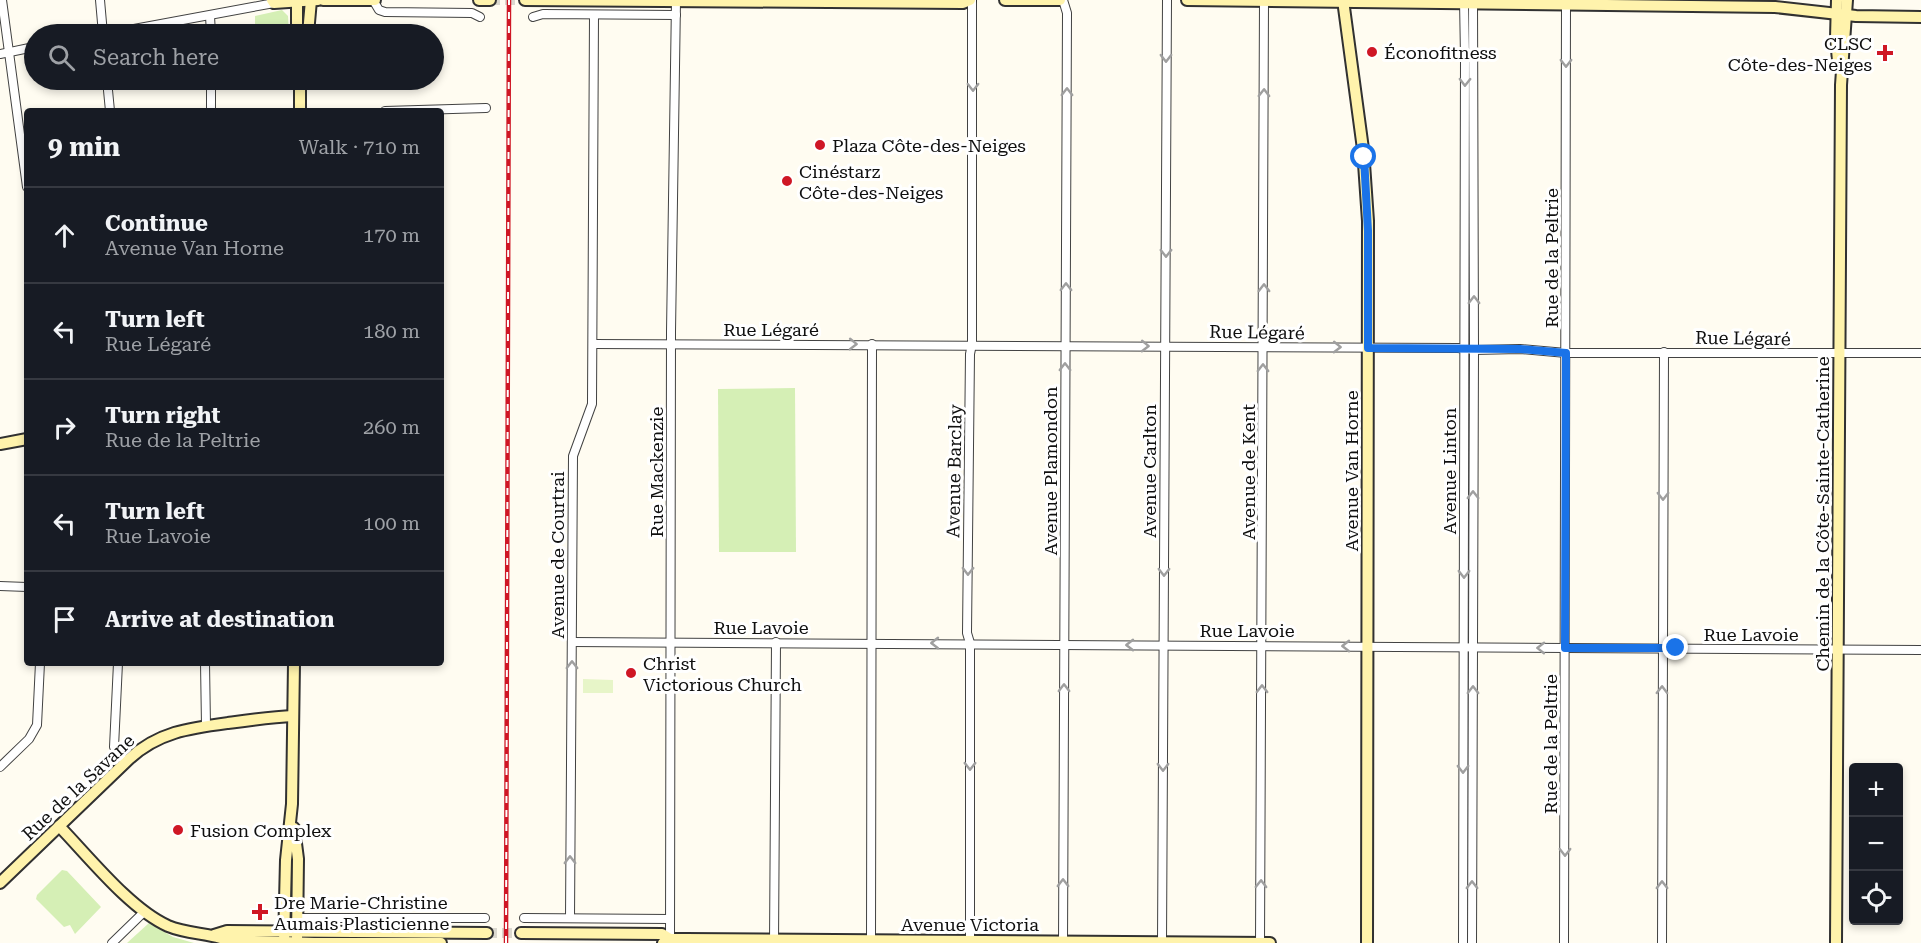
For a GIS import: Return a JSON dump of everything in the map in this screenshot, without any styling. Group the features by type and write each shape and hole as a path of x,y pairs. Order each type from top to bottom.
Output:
{"main road":[{"path":"297,0 297,24"},
{"path":"309,24 311,0"},
{"path":"269,2 318,0"},
{"path":"323,0 374,0"},
{"path":"479,0 490,0"},
{"path":"525,0 963,3 971,0"},
{"path":"1005,0 1061,0"},
{"path":"1187,0 1648,3 1784,7 1841,14 1921,17"},
{"name":"Chemin de la Côte-Sainte-Catherine","path":"1837,0 1841,14"},
{"name":"Chemin de la Côte-Sainte-Catherine","path":"1836,943 1841,85 1836,39 1841,14 1847,0"},
{"name":"Avenue Van Horne","path":"1343,1 1366,179 1368,245 1367,943"},
{"path":"300,108 301,90"},
{"path":"0,444 24,440"},
{"path":"284,939 286,860 292,804 294,666"},
{"name":"Rue de la Savane","path":"0,883 125,762 142,747 159,737 182,729 293,716"},
{"path":"292,804 298,859 297,939"},
{"path":"59,826 144,912 180,930 214,939 227,931 284,939 441,943"},
{"path":"297,939 487,933"},
{"name":"Avenue Victoria","path":"521,933 662,934 668,942 871,940 1270,943"}],"street":[{"path":"2,0 24,164"},
{"path":"100,0 104,24"},
{"path":"374,0 379,10 385,12 472,13 480,17"},
{"name":"Avenue Barclay","path":"970,942 969,643 967,633 970,354 972,345 971,0"},
{"name":"Avenue Plamondon","path":"1061,0 1067,13 1063,942"},
{"name":"Avenue Carlton","path":"1162,943 1167,0"},
{"name":"Avenue de Kent","path":"1260,943 1264,1"},
{"path":"163,24 269,2"},
{"name":"Rue Mackenzie","path":"668,942 670,919 670,641 676,2"},
{"name":"Avenue Linton","path":"1463,943 1464,348 1468,2"},
{"name":"Avenue Linton","path":"1468,2 1474,350 1472,943"},
{"name":"Rue de la Peltrie","path":"1564,943 1566,4"},
{"path":"533,17 543,14 676,15"},
{"name":"Avenue de Courtrai","path":"570,918 573,456 592,404 594,15"},
{"path":"210,16 210,24"},
{"path":"0,54 24,49"},
{"path":"108,90 110,108"},
{"path":"211,90 211,108"},
{"path":"444,109 486,108"},
{"name":"Rue Légaré","path":"593,344 1263,346 1520,349 1566,353 1921,353"},
{"path":"871,940 872,344"},
{"path":"1662,943 1664,352"},
{"path":"0,586 24,587"},
{"name":"Rue Lavoie","path":"572,642 1921,650"},
{"path":"774,941 776,642"},
{"path":"0,767 29,739 37,725 40,666"},
{"path":"118,666 114,747 125,762"},
{"path":"206,666 206,726"},
{"path":"112,943 144,912"},
{"path":"297,918 485,918"},
{"path":"524,918 670,919"}],"green space":[{"path":"282,10 288,16 288,24 255,24 255,16"},
{"path":"795,388 796,552 719,552 718,389"},
{"path":"583,679 613,680 613,693 583,693"},
{"path":"62,870 67,871 101,907 75,934 70,925 64,927 36,899 37,895"},
{"path":"149,923 173,937 194,943 127,943"}],"tunnel":[{"path":"490,0 525,0"},
{"path":"487,933 521,933"}],"railway":[{"path":"506,943 509,0"}],"place":[{"name":"Éconofitness","path":"1372,52"},
{"name":"CLSC Côte-des-Neiges","path":"1885,53"},
{"name":"Plaza Côte-des-Neiges","path":"820,145"},
{"name":"Cinéstarz Côte-des-Neiges","path":"787,181"},
{"name":"Christ Victorious Church","path":"631,673"},
{"name":"Fusion Complex","path":"178,830"},
{"name":"Dre Marie-Christine Aumais Plasticienne","path":"260,912"}],"route":[{"path":"1364,157 1368,231 1368,348 1520,349 1566,353 1565,648 1676,648"}]}
